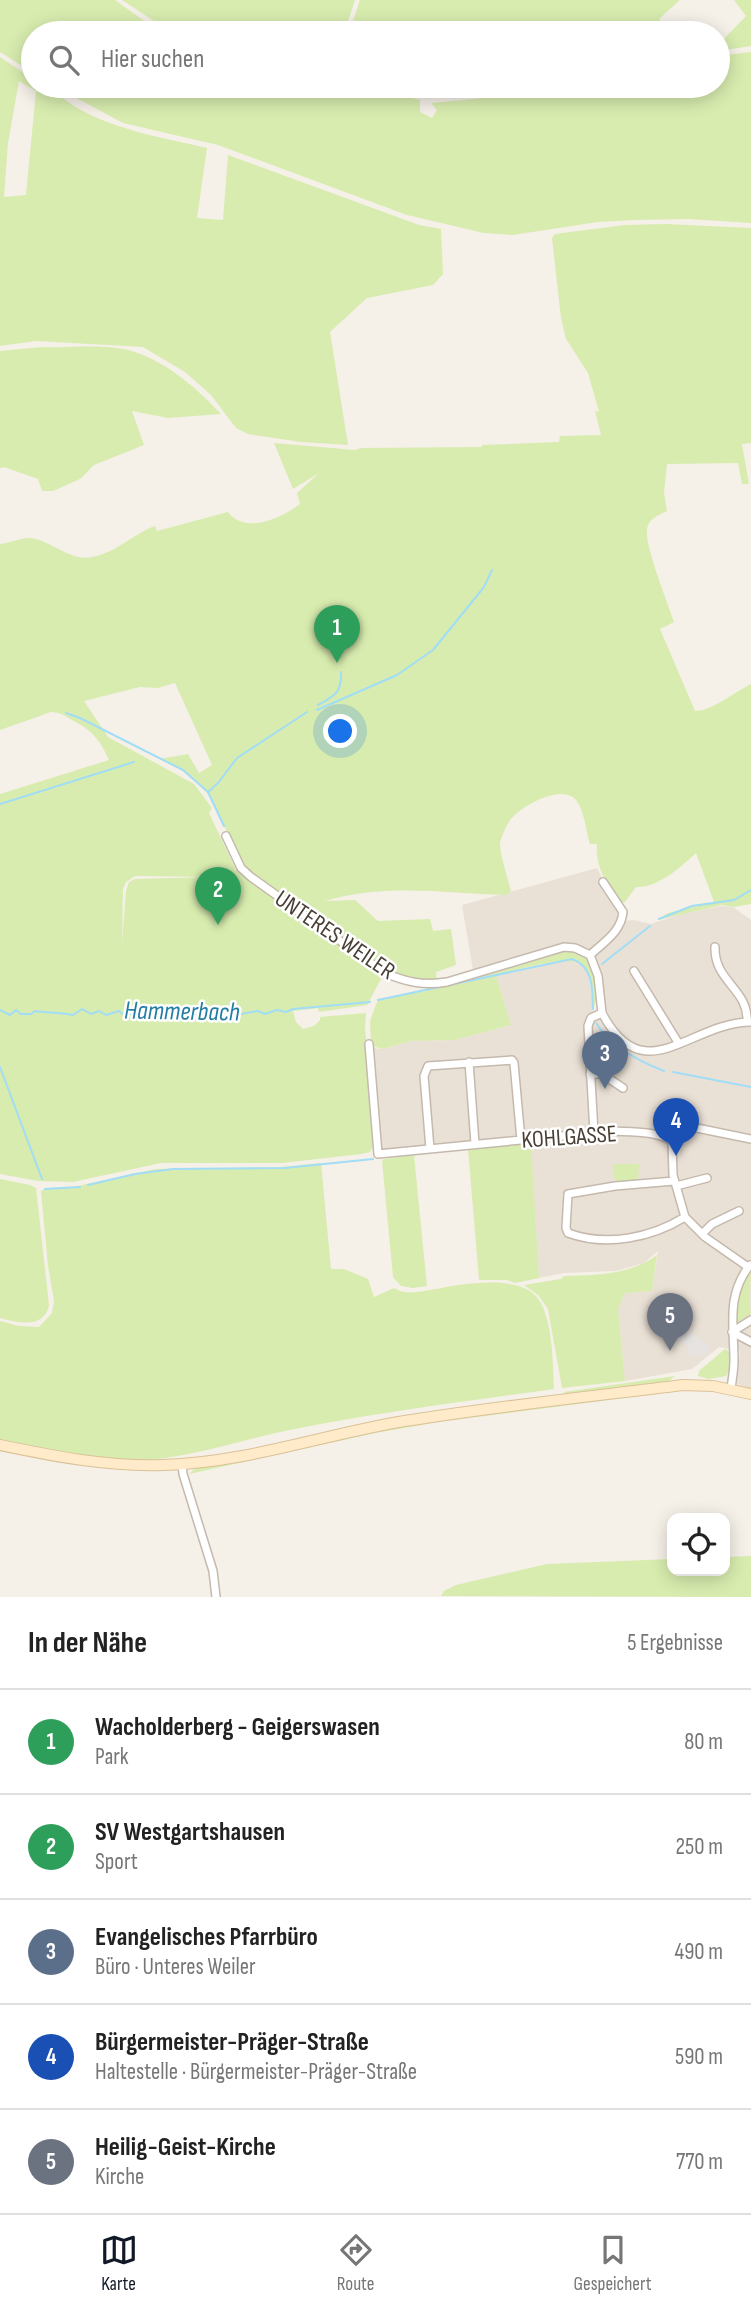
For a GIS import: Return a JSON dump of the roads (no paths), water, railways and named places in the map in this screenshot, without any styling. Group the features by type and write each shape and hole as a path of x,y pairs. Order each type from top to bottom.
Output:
{"main road":[{"path":"0,1445 50,1455 127,1464 182,1464 394,1423 682,1385 713,1385 751,1394"}],"street":[{"name":"UNTERES WEILER","path":"226,836 241,868 251,877 385,973 401,980 432,984 447,982 564,947 575,948 590,955"},
{"path":"603,882 623,912 622,922 590,955 598,976 601,1013 617,1037 628,1046 652,1053 713,1031 749,1022 740,995 718,968 715,947"},
{"path":"634,971 679,1044"},
{"path":"594,1133 588,1026 592,1018 601,1013"},
{"name":"KOHLGASSE","path":"369,1045 378,1154 614,1131 647,1133 672,1141"},
{"path":"430,1149 425,1069 428,1066 512,1060 521,1140"},
{"path":"469,1062 475,1144"},
{"path":"590,1074 602,1074 623,1088"},
{"path":"731,1389 734,1361 732,1303 737,1287 750,1266 702,1234 685,1217 675,1184 672,1141 683,1129 692,1127 751,1139"},
{"path":"685,1217 657,1232 612,1240 577,1236 568,1233 566,1228 568,1194 615,1186 675,1184 707,1178"},
{"path":"702,1234 712,1224 739,1211"},
{"path":"732,1332 751,1320"},
{"path":"732,1332 751,1342"},
{"path":"182,1464 213,1571 216,1597"}],"waterway":[{"path":"317,710 397,675 433,650 484,587 492,570"},
{"path":"318,705 339,689 341,672"},
{"path":"208,792 237,758 307,712"},
{"path":"66,713 183,770 208,792 224,826"},
{"path":"0,804 134,762"},
{"path":"659,919 692,906 734,900 751,890"},
{"path":"602,964 650,926"},
{"name":"Hammerbach","path":"378,1000 572,959 588,973 592,986 593,1009"},
{"name":"Hammerbach","path":"0,1010 10,1015 16,1010 21,1014 35,1011 73,1015 82,1009 91,1014 99,1011 106,1015 119,1011 124,1015 147,1012 157,1016 160,1012 173,1016 186,1012 203,1015 258,1011 265,1014 277,1010 286,1012 293,1009 370,1002"},
{"name":"Hammerbach","path":"596,1023 609,1039 626,1052 664,1071"},
{"path":"0,1067 42,1179"},
{"name":"Hammerbach","path":"673,1072 751,1087"},
{"path":"88,1185 135,1174 173,1169 285,1168 373,1159"},
{"path":"45,1189 80,1187"}],"place":[{"name":"Wacholderberg - Geigerswasen","path":"337,663"},
{"name":"SV Westgartshausen","path":"218,925"},
{"name":"Evangelisches Pfarrbüro","path":"605,1089"},
{"name":"Bürgermeister-Präger-Straße","path":"676,1156"},
{"name":"Heilig-Geist-Kirche","path":"670,1351"}]}
